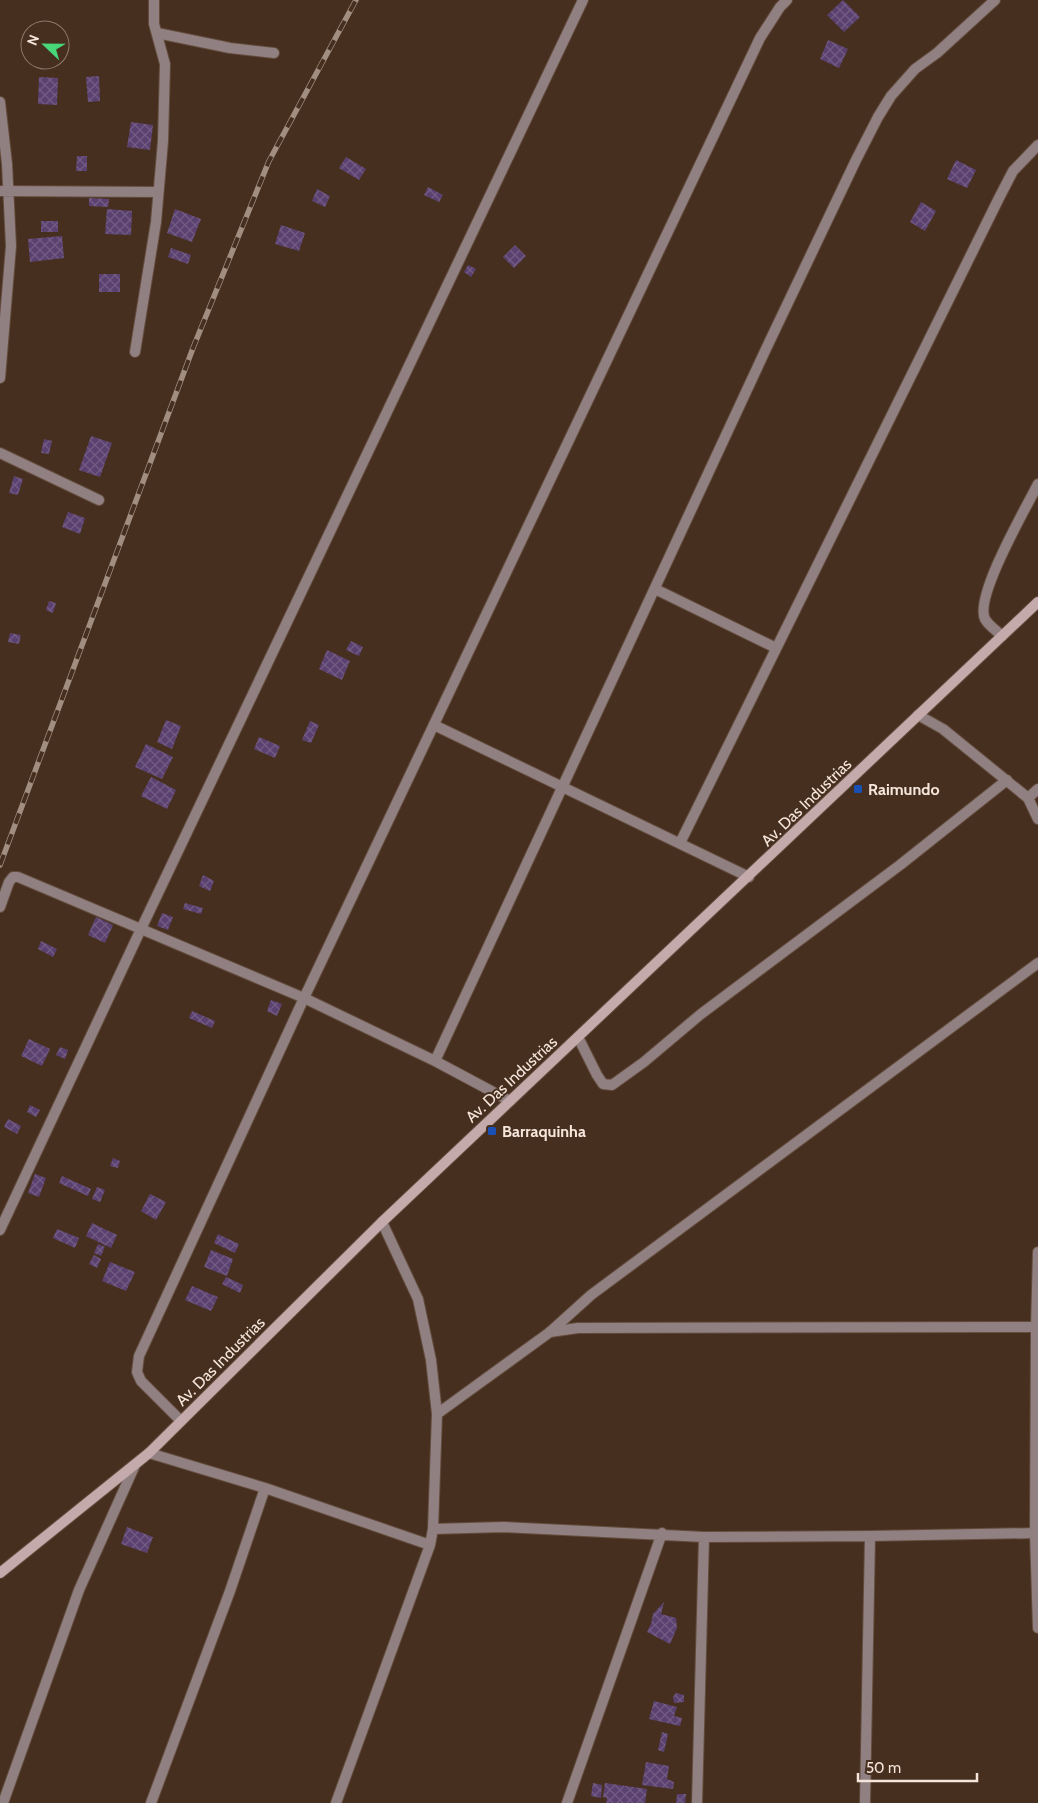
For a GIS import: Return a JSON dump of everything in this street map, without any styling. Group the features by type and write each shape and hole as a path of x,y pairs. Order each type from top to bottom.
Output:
{"main road":[{"name":"Av. Das Industrias","path":"0,1573 149,1454 382,1222 1038,602"}],"street":[{"path":"136,352 156,222 163,141 165,64 154,24 154,0"},
{"path":"0,1230 141,929 583,0"},
{"path":"181,1421 141,1381 137,1372 139,1356 304,998 760,38 780,7 787,0"},
{"path":"435,1061 794,290 878,117 891,96 915,69 995,0"},
{"path":"157,33 230,48 274,53"},
{"path":"0,102 7,164 4,191 11,246 0,378"},
{"path":"680,843 999,198 1013,171 1038,145"},
{"path":"4,191 158,192"},
{"path":"0,452 100,500"},
{"path":"1002,636 985,620 983,603 995,569 1038,484"},
{"path":"655,589 776,648"},
{"path":"918,715 944,728 1028,798 1038,819"},
{"path":"434,725 749,877"},
{"path":"578,1037 600,1080 604,1084 612,1085 644,1062 702,1014 900,865 1007,780"},
{"path":"1028,798 1038,789"},
{"path":"0,907 9,882 13,877 18,877 304,998 435,1061 510,1101"},
{"path":"436,1414 550,1332 599,1290 1038,963"},
{"path":"336,1803 430,1545 433,1529 436,1414 431,1360 418,1299 382,1222"},
{"path":"1038,1252 1038,1628"},
{"path":"550,1332 578,1328 1037,1327"},
{"path":"149,1454 265,1488 430,1545"},
{"path":"3,1803 79,1590 135,1465"},
{"path":"151,1803 230,1591 265,1488"},
{"path":"433,1529 504,1527 704,1536 1037,1533"},
{"path":"567,1803 662,1534"},
{"path":"697,1803 704,1536"},
{"path":"865,1803 870,1536"}],"building":[{"path":"843,0 860,17 844,32 827,15"},
{"path":"828,40 848,49 839,68 820,59"},
{"path":"99,76 100,101 88,102 86,77"},
{"path":"39,77 58,78 57,105 38,104"},
{"path":"131,122 153,125 150,150 127,147"},
{"path":"77,156 87,156 87,171 76,171"},
{"path":"346,157 366,169 359,180 339,168"},
{"path":"956,160 976,170 967,188 947,179"},
{"path":"428,187 443,195 439,202 424,195"},
{"path":"317,189 330,196 325,207 312,201"},
{"path":"89,198 109,199 108,207 89,206"},
{"path":"921,202 936,211 925,231 910,222"},
{"path":"107,209 132,211 131,235 105,234"},
{"path":"175,209 201,219 192,242 167,233"},
{"path":"41,221 58,221 58,232 41,232"},
{"path":"281,225 305,233 299,251 275,244"},
{"path":"62,236 64,258 30,262 28,239"},
{"path":"515,245 526,256 514,268 503,257"},
{"path":"171,248 191,255 188,264 168,257"},
{"path":"468,265 476,269 471,277 464,272"},
{"path":"99,274 120,274 120,292 99,292"},
{"path":"91,436 112,443 100,477 79,470"},
{"path":"44,439 52,441 49,454 41,453"},
{"path":"14,476 23,479 18,495 9,493"},
{"path":"68,512 85,518 80,534 62,527"},
{"path":"49,601 56,603 53,613 46,610"},
{"path":"10,633 21,635 19,644 8,642"},
{"path":"351,641 363,647 359,656 346,650"},
{"path":"327,650 350,661 342,680 319,669"},
{"path":"166,720 181,726 172,749 157,742"},
{"path":"310,721 319,725 311,743 302,740"},
{"path":"259,737 280,746 275,758 254,749"},
{"path":"146,744 173,757 162,779 135,767"},
{"path":"151,777 176,790 167,809 141,796"},
{"path":"203,875 214,881 210,891 199,886"},
{"path":"185,903 203,908 201,914 183,909"},
{"path":"162,913 173,917 168,930 157,926"},
{"path":"96,917 113,925 105,943 88,935"},
{"path":"41,941 57,949 53,957 38,949"},
{"path":"271,1000 282,1004 277,1016 267,1011"},
{"path":"192,1011 215,1021 212,1028 189,1018"},
{"path":"29,1039 50,1049 42,1066 21,1056"},
{"path":"60,1047 68,1050 65,1059 56,1055"},
{"path":"30,1105 40,1110 36,1117 27,1112"},
{"path":"8,1119 21,1126 17,1134 4,1127"},
{"path":"113,1158 120,1161 118,1168 110,1166"},
{"path":"35,1174 46,1178 39,1197 28,1193"},
{"path":"62,1176 91,1189 88,1196 59,1183"},
{"path":"97,1187 105,1190 100,1202 92,1199"},
{"path":"150,1194 166,1202 156,1220 141,1211"},
{"path":"92,1223 117,1235 111,1248 86,1236"},
{"path":"57,1229 79,1238 75,1248 53,1238"},
{"path":"218,1234 239,1244 235,1253 214,1243"},
{"path":"98,1244 105,1247 101,1256 94,1253"},
{"path":"211,1250 233,1259 227,1276 204,1267"},
{"path":"94,1255 101,1259 97,1268 89,1264"},
{"path":"110,1262 135,1272 126,1291 102,1281"},
{"path":"226,1277 243,1285 240,1293 222,1284"},
{"path":"192,1286 218,1297 211,1311 185,1300"},
{"path":"127,1527 153,1537 147,1553 121,1544"},
{"path":"664,1602 661,1614 676,1618 677,1628 670,1644 647,1632 653,1614"},
{"path":"676,1693 684,1695 684,1702 674,1703 673,1697"},
{"path":"654,1701 677,1707 674,1716 682,1718 680,1726 649,1719"},
{"path":"662,1732 668,1734 664,1752 658,1750"},
{"path":"646,1762 669,1766 667,1779 674,1782 673,1789 642,1785"},
{"path":"593,1783 602,1785 601,1798 591,1796"},
{"path":"605,1783 647,1789 645,1803 606,1803 607,1798 603,1797"},
{"path":"677,1794 686,1794 685,1803 676,1803"}],"railway":[{"path":"0,865 193,348 269,161 356,0"}],"place":[{"name":"Raimundo","path":"858,789"},
{"name":"Barraquinha","path":"492,1131"}]}
